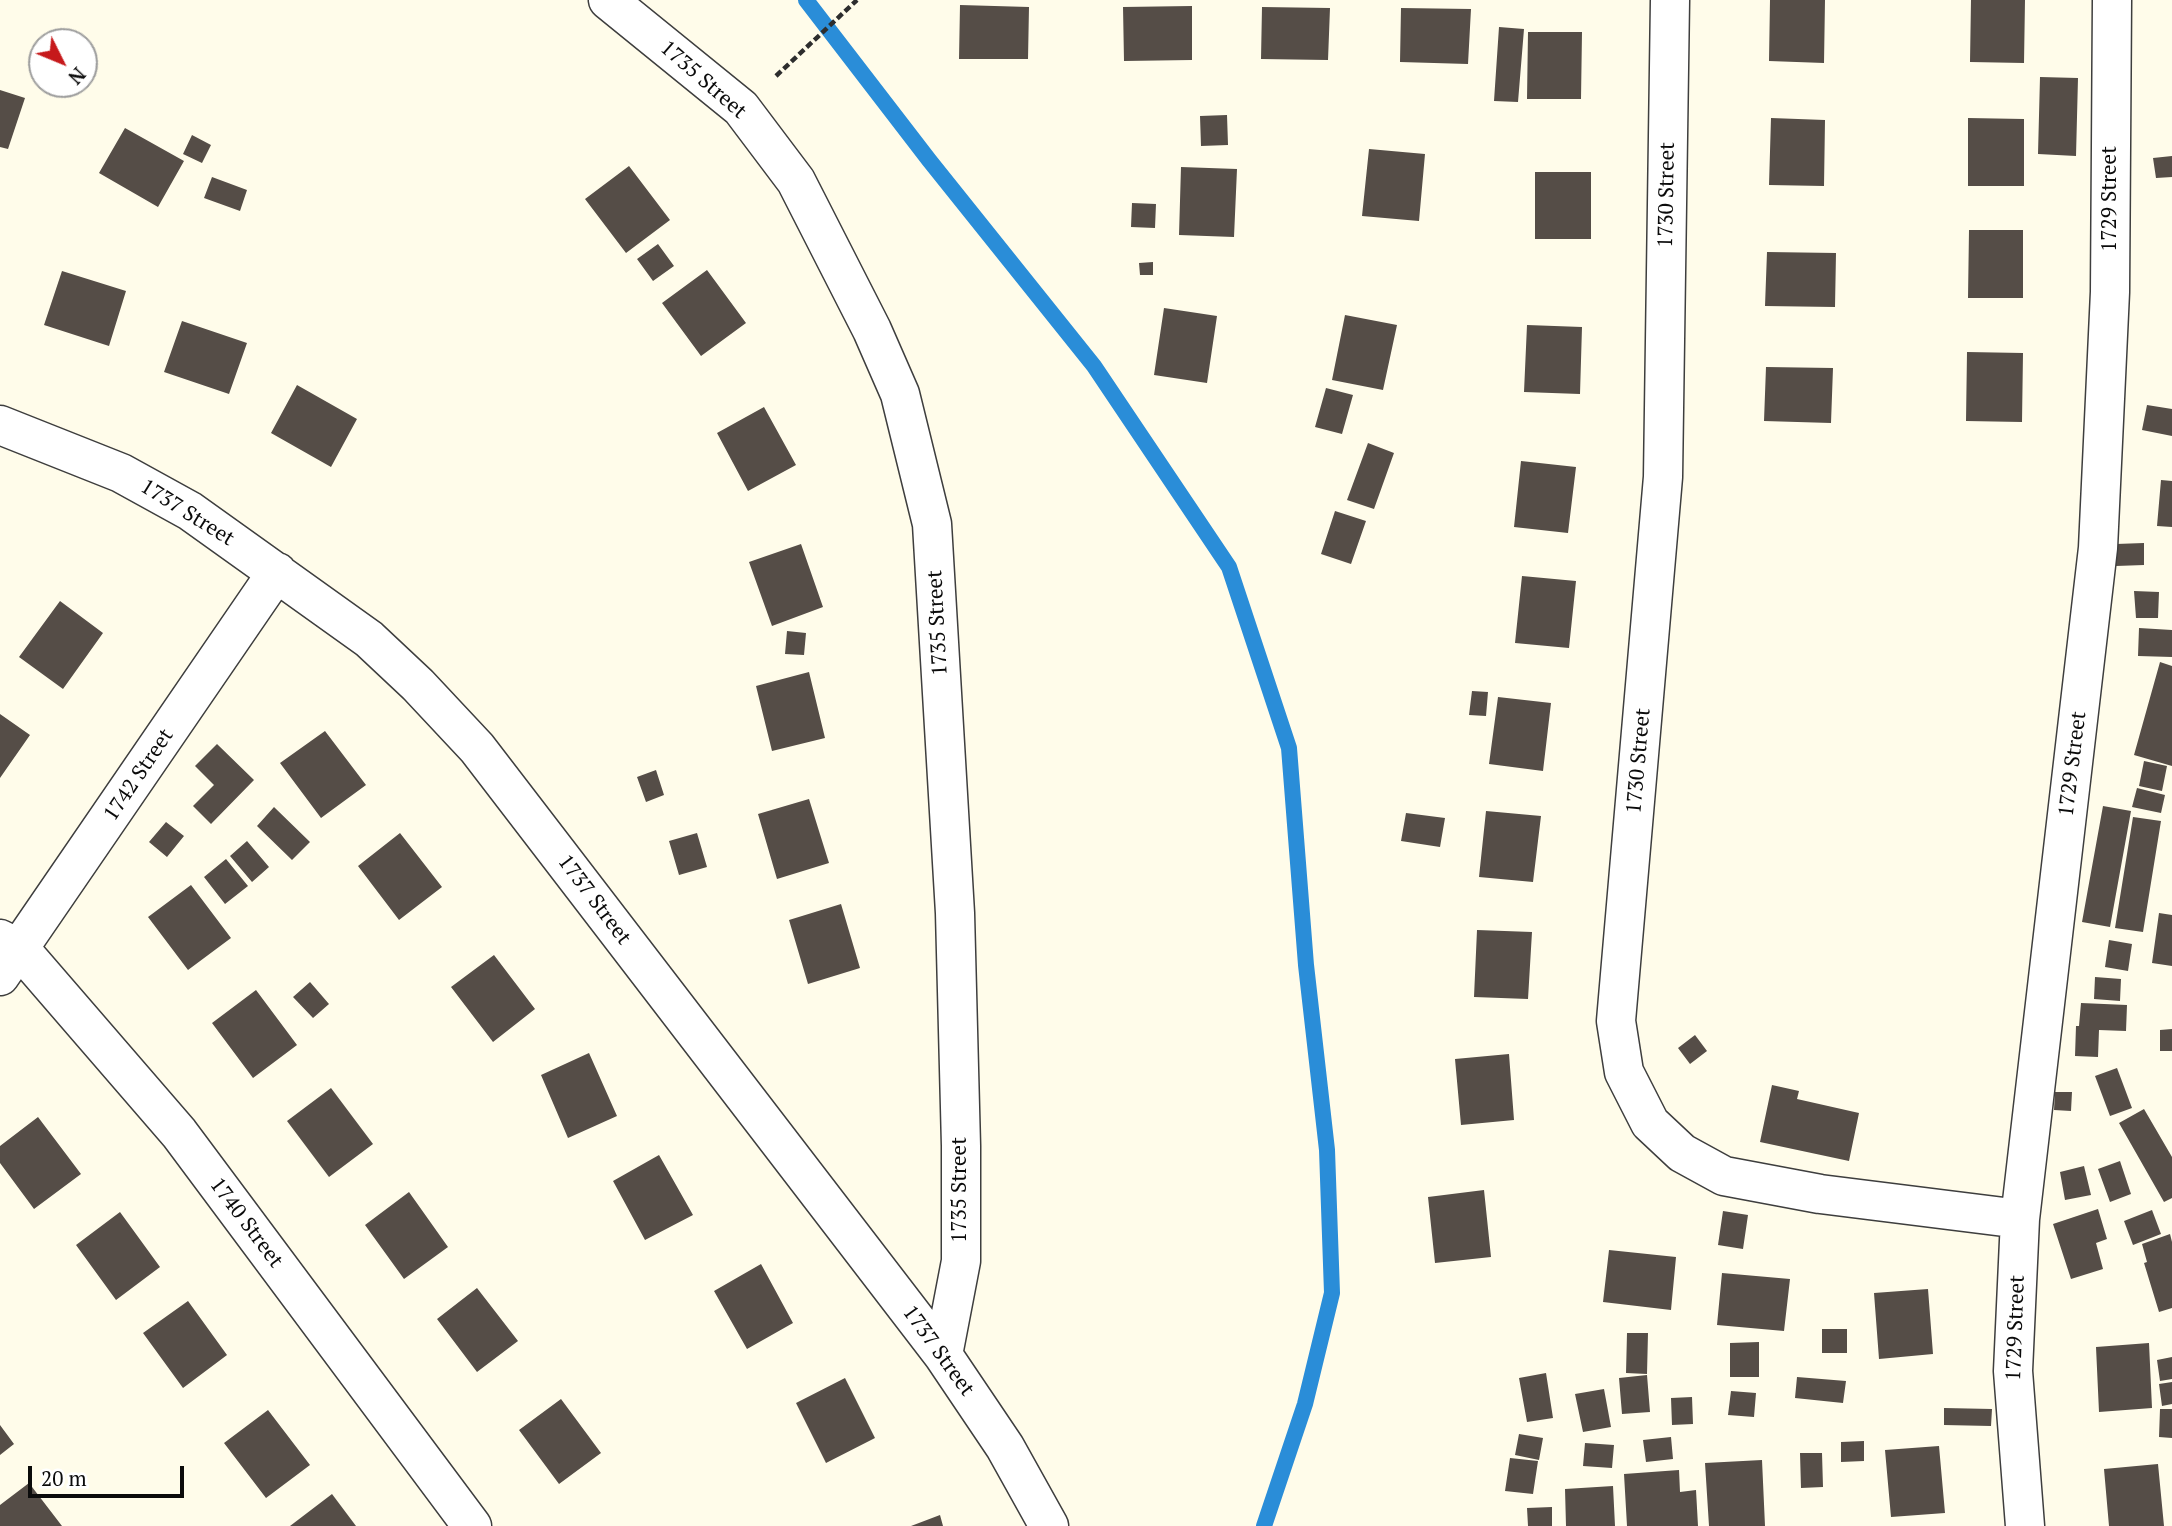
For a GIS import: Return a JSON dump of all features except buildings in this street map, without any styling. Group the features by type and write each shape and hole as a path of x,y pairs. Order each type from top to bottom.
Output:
{"street":[{"name":"1735 Street","path":"608,0 741,108 796,181 872,330 900,394 932,524 955,913 961,1261 943,1355"},
{"name":"1730 Street","path":"1670,0 1663,477 1616,1021 1624,1072 1650,1123 1682,1153 1724,1176 1820,1194 2020,1219"},
{"name":"1729 Street","path":"2025,1526 2013,1371 2020,1219 2098,548 2110,292 2112,0"},
{"name":"1737 Street","path":"0,425 121,473 190,511 369,639 418,685 477,748 943,1355 1005,1447 1049,1526"},
{"name":"1742 Street","path":"7,955 277,572"},
{"name":"1740 Street","path":"7,955 179,1133 472,1526"}],"path":[{"path":"741,108 858,0"}],"waterway":[{"path":"806,0 929,160 1094,366 1229,567 1289,748 1306,965 1327,1150 1332,1293 1305,1404 1264,1526"}]}
